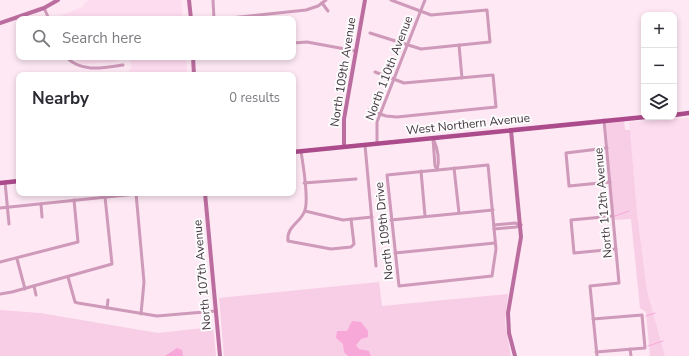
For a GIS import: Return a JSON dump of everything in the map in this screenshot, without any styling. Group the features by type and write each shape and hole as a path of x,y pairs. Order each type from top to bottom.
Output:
{"main road":[{"path":"677,115 689,113"},
{"name":"West Northern Avenue","path":"296,152 641,117"},
{"path":"2,183 16,181"}],"street":[{"path":"21,16 44,8 58,0"},
{"path":"189,0 191,16"},
{"path":"213,0 214,16"},
{"path":"262,16 306,10 322,4 326,0"},
{"name":"North 109th Avenue","path":"344,147 343,124 365,0"},
{"path":"370,33 406,46 421,49 490,42 487,10 436,15 420,12 391,0"},
{"name":"North 110th Avenue","path":"377,144 376,126 379,114 425,0"},
{"path":"322,4 328,11"},
{"path":"44,8 48,16"},
{"path":"0,23 16,18"},
{"path":"296,43 307,42 356,51"},
{"path":"459,45 462,78"},
{"path":"70,60 73,63 89,68 124,65"},
{"path":"193,60 194,72"},
{"path":"368,110 379,114 397,117 496,107 493,75 408,83 393,80 375,72"},
{"name":"North 112th Avenue","path":"593,319 590,286 619,283 604,120"},
{"path":"512,130 521,225 521,246 508,313 509,333 514,356"},
{"path":"433,138 435,166 437,170"},
{"path":"365,145 376,266"},
{"path":"607,148 566,153 568,186 610,182"},
{"path":"301,151 305,211 289,231 288,241 331,249 353,246 351,219"},
{"path":"395,253 495,243 488,165 420,172 425,216"},
{"path":"454,168 459,213"},
{"name":"North 109th Drive","path":"420,172 387,175 398,286 492,276 495,243"},
{"path":"304,183 356,179"},
{"path":"2,183 9,224"},
{"path":"0,208 113,196"},
{"path":"136,196 144,282 141,314"},
{"name":"North 107th Avenue","path":"204,196 220,356"},
{"path":"0,294 25,289 112,264 105,197"},
{"path":"0,262 17,259 78,242 74,200"},
{"path":"40,204 42,217"},
{"path":"391,220 492,210"},
{"path":"305,211 336,219 372,217"},
{"path":"613,216 571,220 574,253 616,249"},
{"path":"494,227 515,223 521,225"},
{"path":"17,259 25,289"},
{"path":"68,277 75,302 141,314 165,316 216,311"},
{"path":"34,286 36,295"},
{"path":"107,308 108,300"},
{"path":"642,315 645,348 596,354 593,319 642,315"},
{"path":"630,349 631,356"}],"shaded area":[{"path":"88,0 181,0 183,16 60,16 82,7"},
{"path":"76,60 120,60 116,62 83,64"},
{"path":"129,60 186,60 187,72 128,72 132,65"},
{"path":"689,118 689,356 665,356 647,291 637,213 629,122"},
{"path":"624,121 625,130 630,130 637,213 647,291 665,356 650,356 646,312 640,308 631,219 614,220 606,122"},
{"path":"379,282 382,306 508,294 505,323 511,356 224,356 219,298"},
{"path":"0,310 40,313 158,333 213,327 216,356 0,356"},
{"path":"352,321 361,322 368,331 368,337 361,339 356,345 359,349 369,351 371,356 348,356 344,352 343,344 336,338 337,331 347,331"},
{"path":"177,348 182,350 183,356 165,356"}],"waterway":[{"path":"615,216 629,211"},
{"path":"646,316 655,313"},
{"path":"648,346 663,341"}]}
